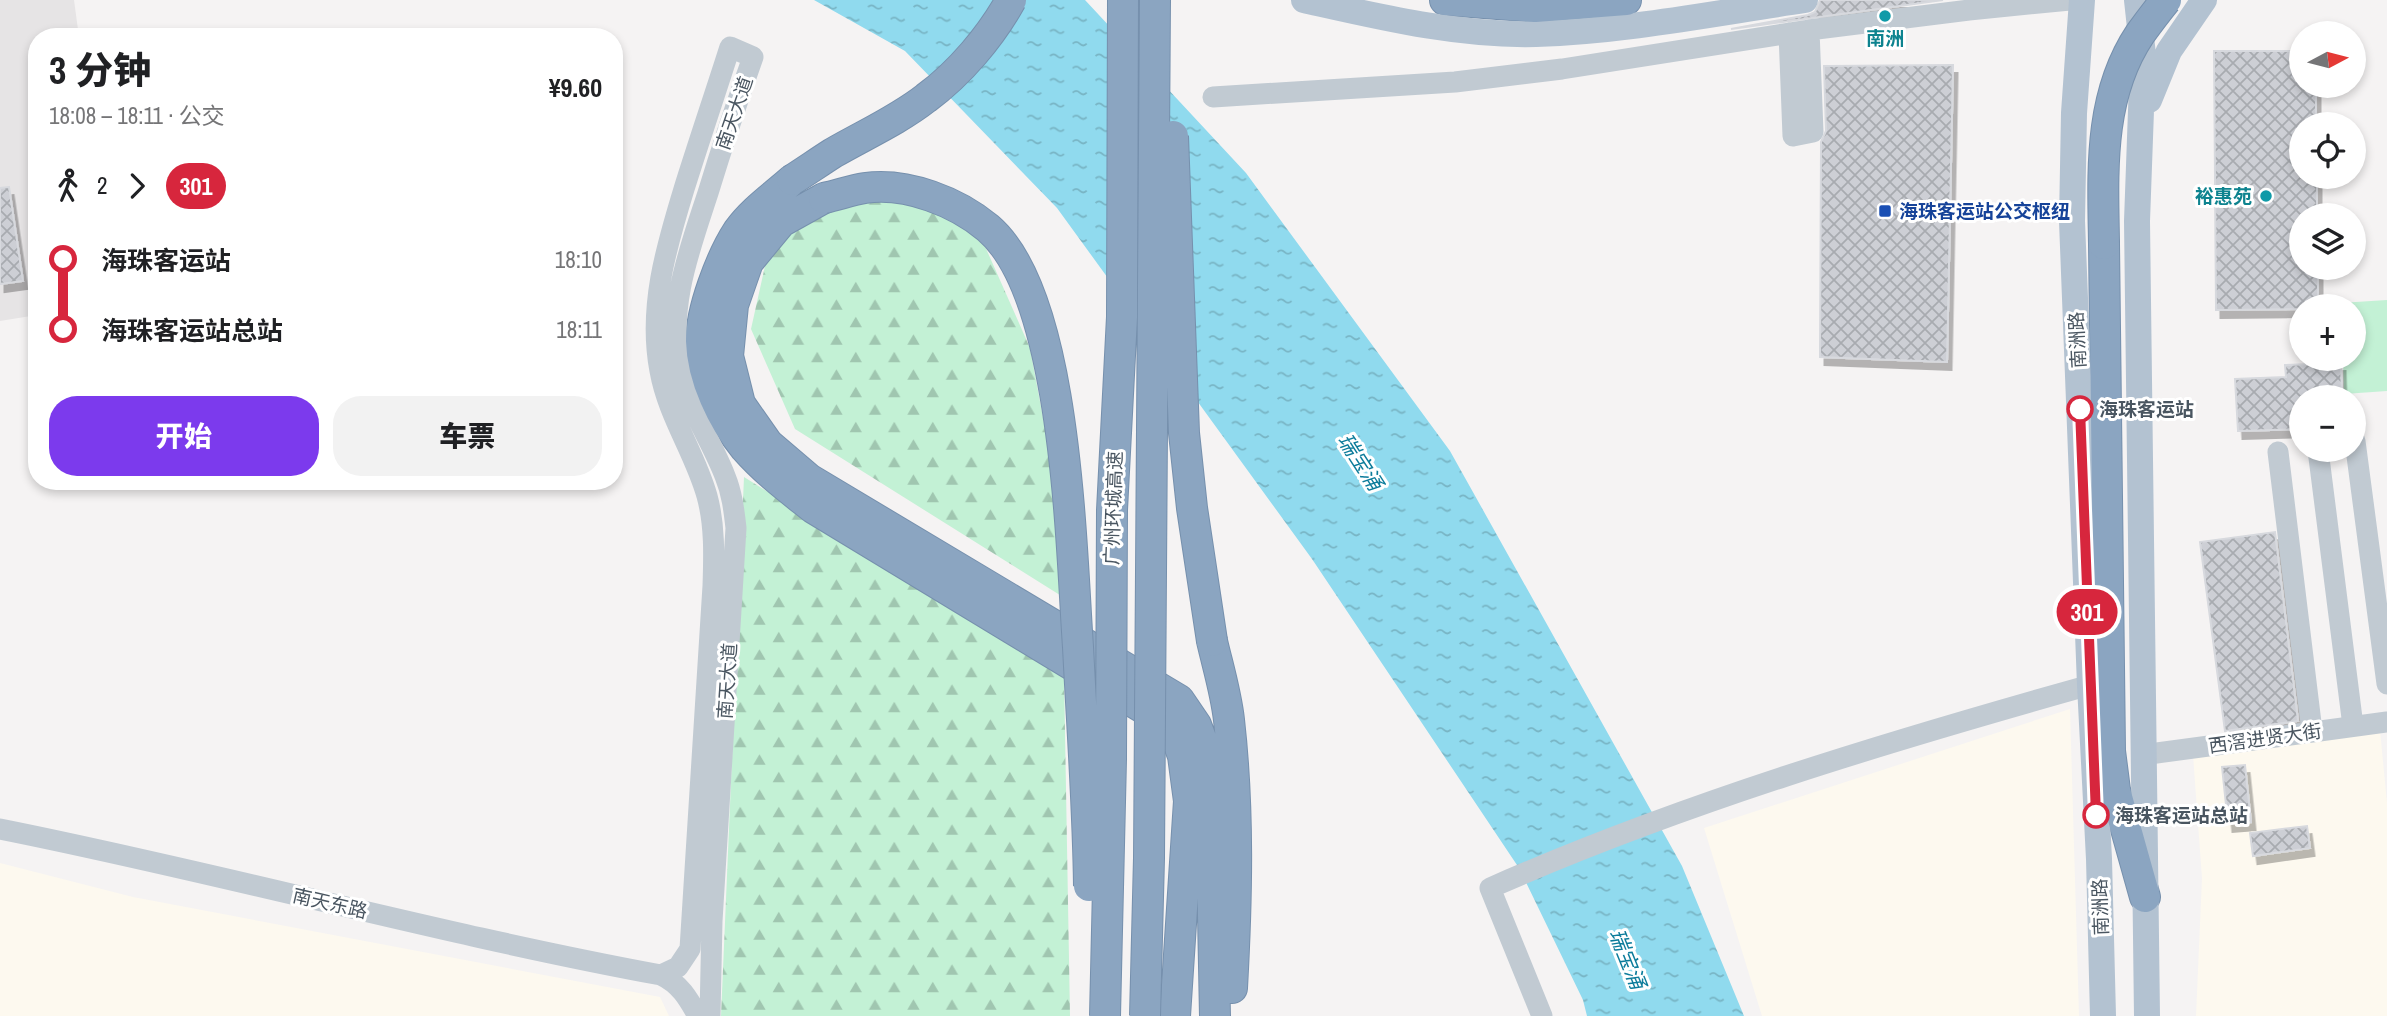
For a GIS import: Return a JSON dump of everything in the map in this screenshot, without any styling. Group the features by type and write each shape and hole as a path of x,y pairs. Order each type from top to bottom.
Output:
{"highway":[{"path":"1012,0 964,63 927,98 792,180 739,230 723,260 709,297 701,341 708,378 722,413 744,447 776,479 813,508 1163,720 1175,734 1183,755 1189,801 1175,1016"},
{"name":"广州环城高速","path":"1105,1016 1111,759 1111,510 1122,317 1123,0"},
{"name":"广州环城高速","path":"1145,1016 1149,858 1154,0"},
{"path":"1167,0 1184,433 1212,641 1228,717 1235,797 1237,891 1231,1016"},
{"path":"1444,0 1535,7 1626,0"},
{"path":"2145,897 2115,790 2110,751 2103,160 2111,100 2123,68 2138,36 2166,0"},
{"path":"1090,1016 1088,828 1068,489 1052,376 1033,305 1017,264 990,229 948,201 912,191 867,188 824,198 781,222 748,262 733,305 728,356 740,404 768,444 809,479 1179,700 1196,725 1210,762 1214,1016"}],"main road":[{"path":"1304,0 1444,29 1534,34 1614,28 1805,0"},
{"name":"南洲路","path":"2082,0 2074,113 2072,220 2099,859 2103,1016"},
{"path":"2137,0 2143,55 2137,221 2147,1016"},
{"path":"2140,128 2169,51 2204,0"},
{"path":"2072,220 2087,211 2101,209 2122,212 2137,221"}],"street":[{"path":"1213,97 1455,82 1562,69 1799,32 2070,0"},
{"path":"1799,32 1803,134"},
{"name":"南天大道","path":"661,975 678,967 690,949 714,545 707,495 666,400 655,335 657,302 661,267 730,47 753,57 689,252 676,303 676,338 685,388 692,411 726,478 733,499 736,528 712,921 710,1016"},
{"path":"2278,452 2312,731"},
{"path":"2320,462 2353,726"},
{"path":"2358,462 2387,684"},
{"path":"1542,1016 1490,888 1705,803 1964,720 2090,685"},
{"name":"西滘进贤大街","path":"2142,755 2387,722"},
{"name":"南天东路","path":"0,829 529,948 661,975"},
{"path":"661,975 674,981 698,1016"}],"shaded area":[{"path":"0,0 74,0 78,28 28,28 28,316 0,321"},
{"path":"2070,709 2079,1016 1762,1016 1704,828"},
{"path":"2380,730 2387,803 2387,1016 2196,1016 2202,878 2193,755"},
{"path":"0,863 133,897 660,997 669,1016 0,1016"}],"green space":[{"path":"868,196 930,204 984,244 1030,348 1050,455 1063,597 795,429 751,329 769,248 809,217"},
{"path":"2387,300 2387,391 2366,392 2366,385 2344,385 2343,371 2366,371 2366,301"},
{"path":"744,477 1064,675 1070,1016 721,1016"}],"water":[{"name":"瑞宝涌","path":"814,0 1085,0 1246,173 1450,451 1682,866 1744,1016 1587,1016 1583,1000 1519,868 1312,559 1057,208 905,51"}],"building":[{"path":"1820,0 1943,0 1731,29 1808,15 1815,12"},
{"name":"裕惠苑","path":"2214,51 2289,51 2289,98 2316,98 2316,112 2289,112 2289,189 2317,189 2317,203 2289,203 2289,280 2318,280 2318,294 2289,294 2289,309 2216,310"},
{"name":"海珠客运站公交枢纽","path":"1953,65 1947,362 1820,357 1821,142 1826,131 1824,66"},
{"path":"9,187 23,281 0,284 0,188"},
{"path":"2285,365 2289,365 2289,371 2341,371 2342,385 2289,385 2289,429 2238,431 2235,379 2286,377"},
{"path":"2275,532 2298,721 2225,731 2200,542"},
{"path":"2245,765 2251,822 2228,824 2222,767"},
{"path":"2307,826 2310,848 2253,856 2250,833"}],"bus line":[{"name":"301","path":"2080,409 2096,815"}],"place":[{"name":"南洲","path":"1885,16"},
{"name":"裕惠苑","path":"2266,196"},
{"name":"海珠客运站公交枢纽","path":"1885,211"},
{"name":"海珠客运站","path":"2080,409"},
{"name":"海珠客运站总站","path":"2096,815"}]}
